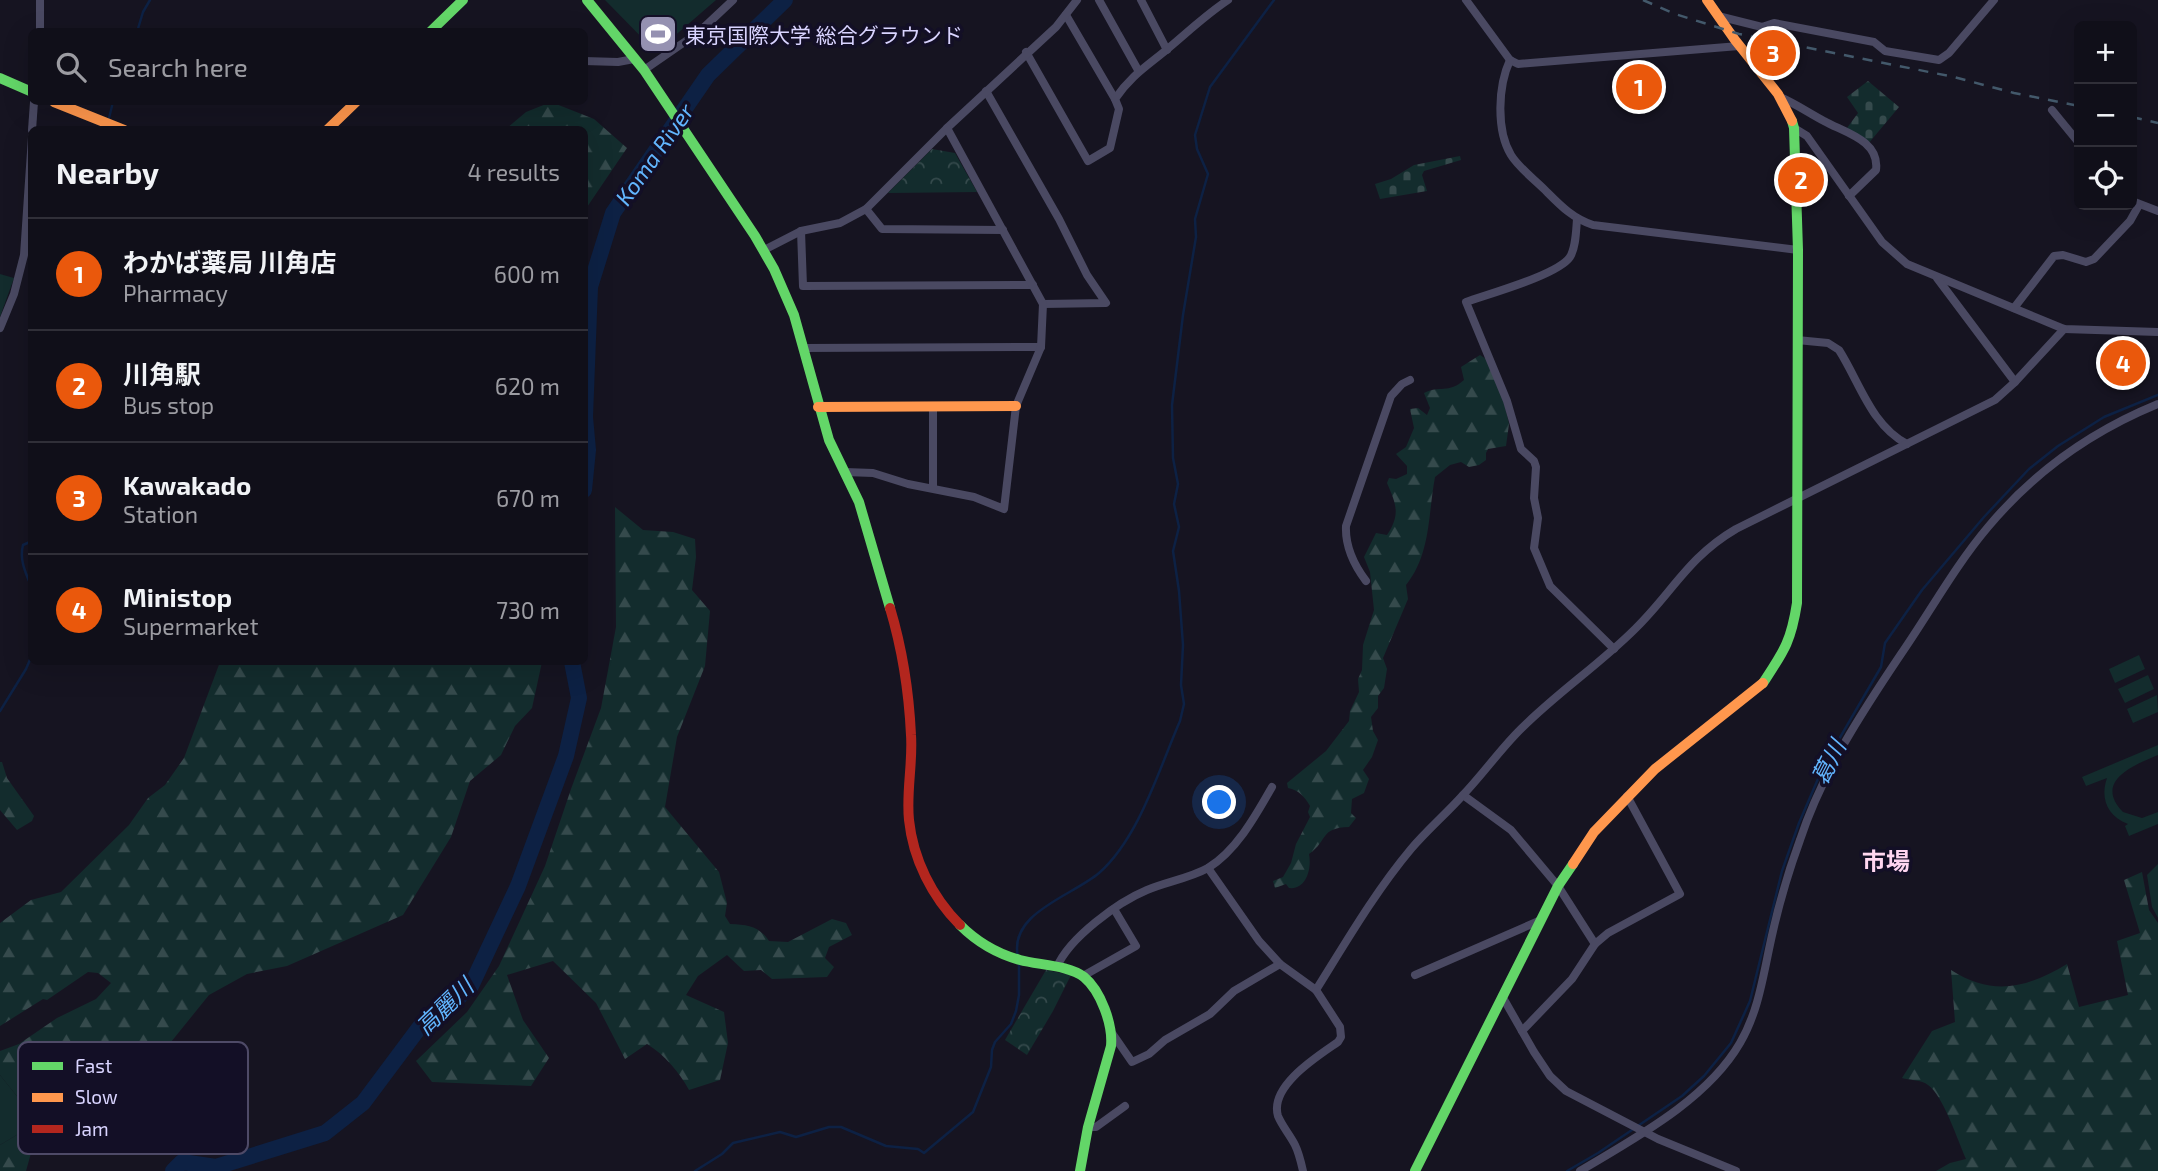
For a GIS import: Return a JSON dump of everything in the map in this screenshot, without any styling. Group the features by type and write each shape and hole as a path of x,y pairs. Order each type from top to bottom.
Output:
{"street":[{"path":"40,0 40,28"},
{"path":"434,28 463,0"},
{"path":"587,0 643,70 755,236 794,315 818,407 829,440 859,502 898,633 911,735 909,820 916,854 928,883 954,919 968,933 1005,956 1072,970 1083,976 1096,992 1112,1033 1132,1062 1210,1014 1234,992 1280,964"},
{"path":"643,70 699,32 733,0"},
{"path":"764,250 801,231 840,223 866,209 1066,15 1077,0"},
{"path":"1099,0 1138,70"},
{"path":"1141,0 1167,50"},
{"path":"1115,99 1138,70 1167,50 1217,3 1228,0"},
{"path":"1466,0 1510,60 1518,64 1739,46"},
{"path":"1415,1171 1558,886 1594,832 1656,769 1760,687 1780,660 1795,619 1799,497 1798,250 1794,128 1790,114 1780,97 1707,0"},
{"path":"1718,16 1762,27 1774,23 1874,42 1885,51 1939,60 1949,53 1994,0"},
{"path":"1026,52 1088,161 1110,148 1119,109 1066,15"},
{"path":"588,61 618,62 634,59"},
{"path":"1510,60 1506,69 1501,117 1509,152 1536,182 1577,219 1592,225 1798,250"},
{"path":"0,78 28,90"},
{"path":"986,91 1059,219 1087,275 1106,303 1043,304"},
{"path":"1780,97 1859,137 1869,148 1877,164 1876,170 1849,196"},
{"path":"32,126 34,105"},
{"path":"62,105 114,126"},
{"path":"331,126 353,105"},
{"path":"2052,110 2074,137"},
{"path":"845,472 873,473 908,484 974,496 1004,509 1016,406 1041,348 1043,304 947,128"},
{"path":"1794,128 1807,136 1882,242 1907,264 2064,329 2158,332"},
{"path":"0,328 14,294 24,255 28,196"},
{"path":"2137,204 2158,211"},
{"path":"866,209 882,229 1003,230"},
{"path":"2014,308 2054,256 2063,255 2086,262 2094,259 2130,221 2133,210"},
{"path":"1577,219 1569,259 1543,274 1466,302 1507,401 1521,449 1534,461 1536,467 1534,498 1538,519 1534,548 1550,586 1614,649"},
{"path":"801,231 803,286 1033,285"},
{"path":"1937,277 2015,382"},
{"path":"1316,990 1350,934 1411,849 1531,719 1637,628 1683,573 1717,540 1995,400 2064,329"},
{"path":"1797,340 1828,343 1839,350 1881,424 1894,437 1907,444"},
{"path":"803,348 1041,348"},
{"path":"1366,581 1356,569 1345,539 1346,526 1391,396 1410,380"},
{"path":"1580,1171 1671,1114 1717,1074 1740,1043 1758,1000 1785,888 1806,820 1867,705 1964,559 2013,500 2065,454 2132,415 2158,404"},
{"path":"818,407 1016,406"},
{"path":"933,407 933,488"},
{"path":"1057,967 1066,950 1114,909 1144,891 1208,868 1248,827 1272,787"},
{"path":"1463,795 1511,830 1558,886 1595,944"},
{"path":"1521,1031 1572,979 1595,944 1608,933 1680,894 1627,796"},
{"path":"1208,868 1259,941 1280,964 1316,990 1339,1027 1341,1037 1338,1042 1298,1070 1282,1096 1278,1114 1296,1147 1303,1171"},
{"path":"1083,976 1136,946 1114,909"},
{"path":"1415,975 1541,920"},
{"path":"1502,996 1550,1076 1566,1091 1644,1132 1736,1171"},
{"path":"1080,1171 1112,1033"},
{"path":"1088,1128 1096,1127 1125,1105"}],"green space":[{"name":"東京国際大学 総合グラウンド","path":"605,0 716,0 656,52"},
{"path":"1868,81 1899,107 1868,144 1847,128 1858,113 1847,97"},
{"path":"544,105 559,105 594,119 627,148 588,206 588,126 510,126 526,112"},
{"path":"932,149 955,153 977,192 888,193"},
{"path":"1460,156 1461,160 1424,171 1422,175 1427,191 1380,199 1375,184 1391,179 1414,165"},
{"path":"0,274 14,278 0,317"},
{"path":"1480,355 1486,359 1504,402 1509,424 1506,446 1488,449 1486,460 1479,465 1469,467 1461,462 1450,465 1435,477 1424,547 1406,585 1408,599 1383,658 1387,669 1384,688 1378,696 1378,708 1371,717 1373,731 1378,740 1372,757 1363,770 1369,779 1364,793 1352,799 1351,813 1356,818 1349,827 1328,832 1309,854 1310,866 1300,886 1289,888 1286,884 1275,888 1273,881 1283,877 1310,817 1310,806 1304,797 1288,788 1287,783 1326,751 1349,721 1350,711 1359,692 1363,645 1374,610 1370,572 1364,557 1376,533 1387,535 1396,515 1395,503 1387,483 1389,478 1396,479 1407,474 1407,466 1396,454 1406,447 1414,428 1410,409 1418,408 1427,415 1430,408 1424,393 1459,384 1464,380 1461,367"},
{"path":"615,507 643,530 673,532 695,539 692,590 710,611 705,666 677,737 665,807 719,872 727,903 725,916 730,924 752,927 769,941 788,942 832,919 846,923 852,935 829,947 825,958 834,967 827,977 772,979 761,970 744,971 727,955 698,976 686,995 724,1012 728,1043 720,1080 689,1090 671,1064 647,1044 625,1059 596,1003 553,961 507,975 523,1020 549,1058 531,1086 432,1082 416,1061 467,1012 499,966 545,866 601,708 616,627"},
{"path":"2139,655 2145,669 2115,683 2109,669"},
{"path":"219,665 541,665 532,708 515,726 501,755 470,781 451,837 403,915 287,966 247,974 209,995 171,1042 22,1042 57,1018 96,999 111,983 98,973 88,972 47,1000 43,999 0,1026 0,923 31,900 61,892 129,825 148,798 165,785 184,758"},
{"path":"2148,675 2154,689 2125,703 2118,689"},
{"path":"2157,695 2158,712 2133,723 2127,709"},
{"path":"2158,745 2158,755 2128,769 2120,776 2112,791 2123,812 2142,818 2158,812 2158,824 2129,836 2125,826 2128,824 2115,816 2107,806 2104,792 2107,778 2086,786 2082,777"},
{"path":"0,762 7,778 34,816 32,821 17,830 0,810"},
{"path":"2158,864 2158,918 2152,907 2147,875"},
{"path":"2142,872 2149,910 2158,923 2158,1171 1936,1171 1950,1163 1966,1159 1945,1108 1934,1090 1922,1082 1902,1078 1932,1031 1955,1022 1951,970 1981,984 2010,986 2038,979 2067,964 2079,1007 2128,995 2117,941 2140,933 2124,880"},
{"path":"1046,970 1071,975 1027,1055 1005,1040"},
{"path":"18,1044 18,1098 0,1075 0,1051"},
{"path":"0,1075 18,1098 18,1134 0,1145"},
{"path":"18,1134 18,1154 31,1154 26,1171 0,1171 0,1145"}],"waterway":[{"path":"138,28 150,0"},
{"name":"Koma River","path":"588,339 590,287 613,213 708,75 785,0"},
{"path":"1018,957 1018,942 1032,917 1099,873 1126,841 1147,802 1180,721 1184,704 1181,685 1183,645 1173,551 1179,527 1174,504 1178,484 1173,458 1172,405 1196,237 1195,219 1208,174 1197,149 1195,135 1210,87 1274,0"},
{"path":"108,122 112,105"},
{"name":"葛川","path":"1567,1171 1682,1096 1704,1076 1731,1043 1750,1001 1782,871 1799,823 1824,765 1881,667 1885,643 1922,590 2029,469 2058,446 2104,417 2158,395"},
{"path":"28,543 23,545 22,556 28,578"},
{"path":"0,711 28,664"},
{"name":"高麗川","path":"173,1171 182,1162 216,1167 325,1133 363,1103 422,1024 448,1007 471,986 518,886 566,756 579,698 573,665"},
{"path":"695,1171 722,1154 733,1143 780,1132 796,1137 829,1127 841,1127 886,1146 918,1149 924,1153 973,1112 991,1067 995,1042 1011,1024 1016,1011 1019,963"}],"railway":[{"path":"1643,0 1675,14 1739,34 1954,77 2074,105"},
{"path":"2137,118 2158,123"}],"traffic: fast":[{"path":"434,28 463,0"},
{"path":"587,0 644,70 755,236 774,269 794,315 829,440 859,502 890,608"},
{"path":"0,78 28,90"},
{"path":"1763,683 1786,646 1797,603 1798,250 1792,121"},
{"path":"1415,1171 1558,886 1573,864"},
{"path":"960,925 996,951 1020,960 1078,973 1090,983 1101,999 1110,1028 1111,1046 1088,1127 1080,1171"}],"traffic: slow":[{"path":"1707,0 1778,94 1792,121"},
{"path":"62,105 114,126"},
{"path":"331,126 353,105"},
{"path":"818,407 1016,406"},
{"path":"1573,864 1594,832 1655,769 1763,683"}],"traffic: jam":[{"path":"890,608 909,703 911,746 908,809 911,835 933,890 960,925"}],"place":[{"name":"東京国際大学 総合グラウンド","path":"658,34"},
{"name":"Kawakado","path":"1773,53"},
{"name":"わかば薬局 川角店","path":"1639,87"},
{"name":"川角駅","path":"1801,180"},
{"name":"Ministop","path":"2123,363"}],"district":[{"name":"市場","path":"1886,860"}]}
